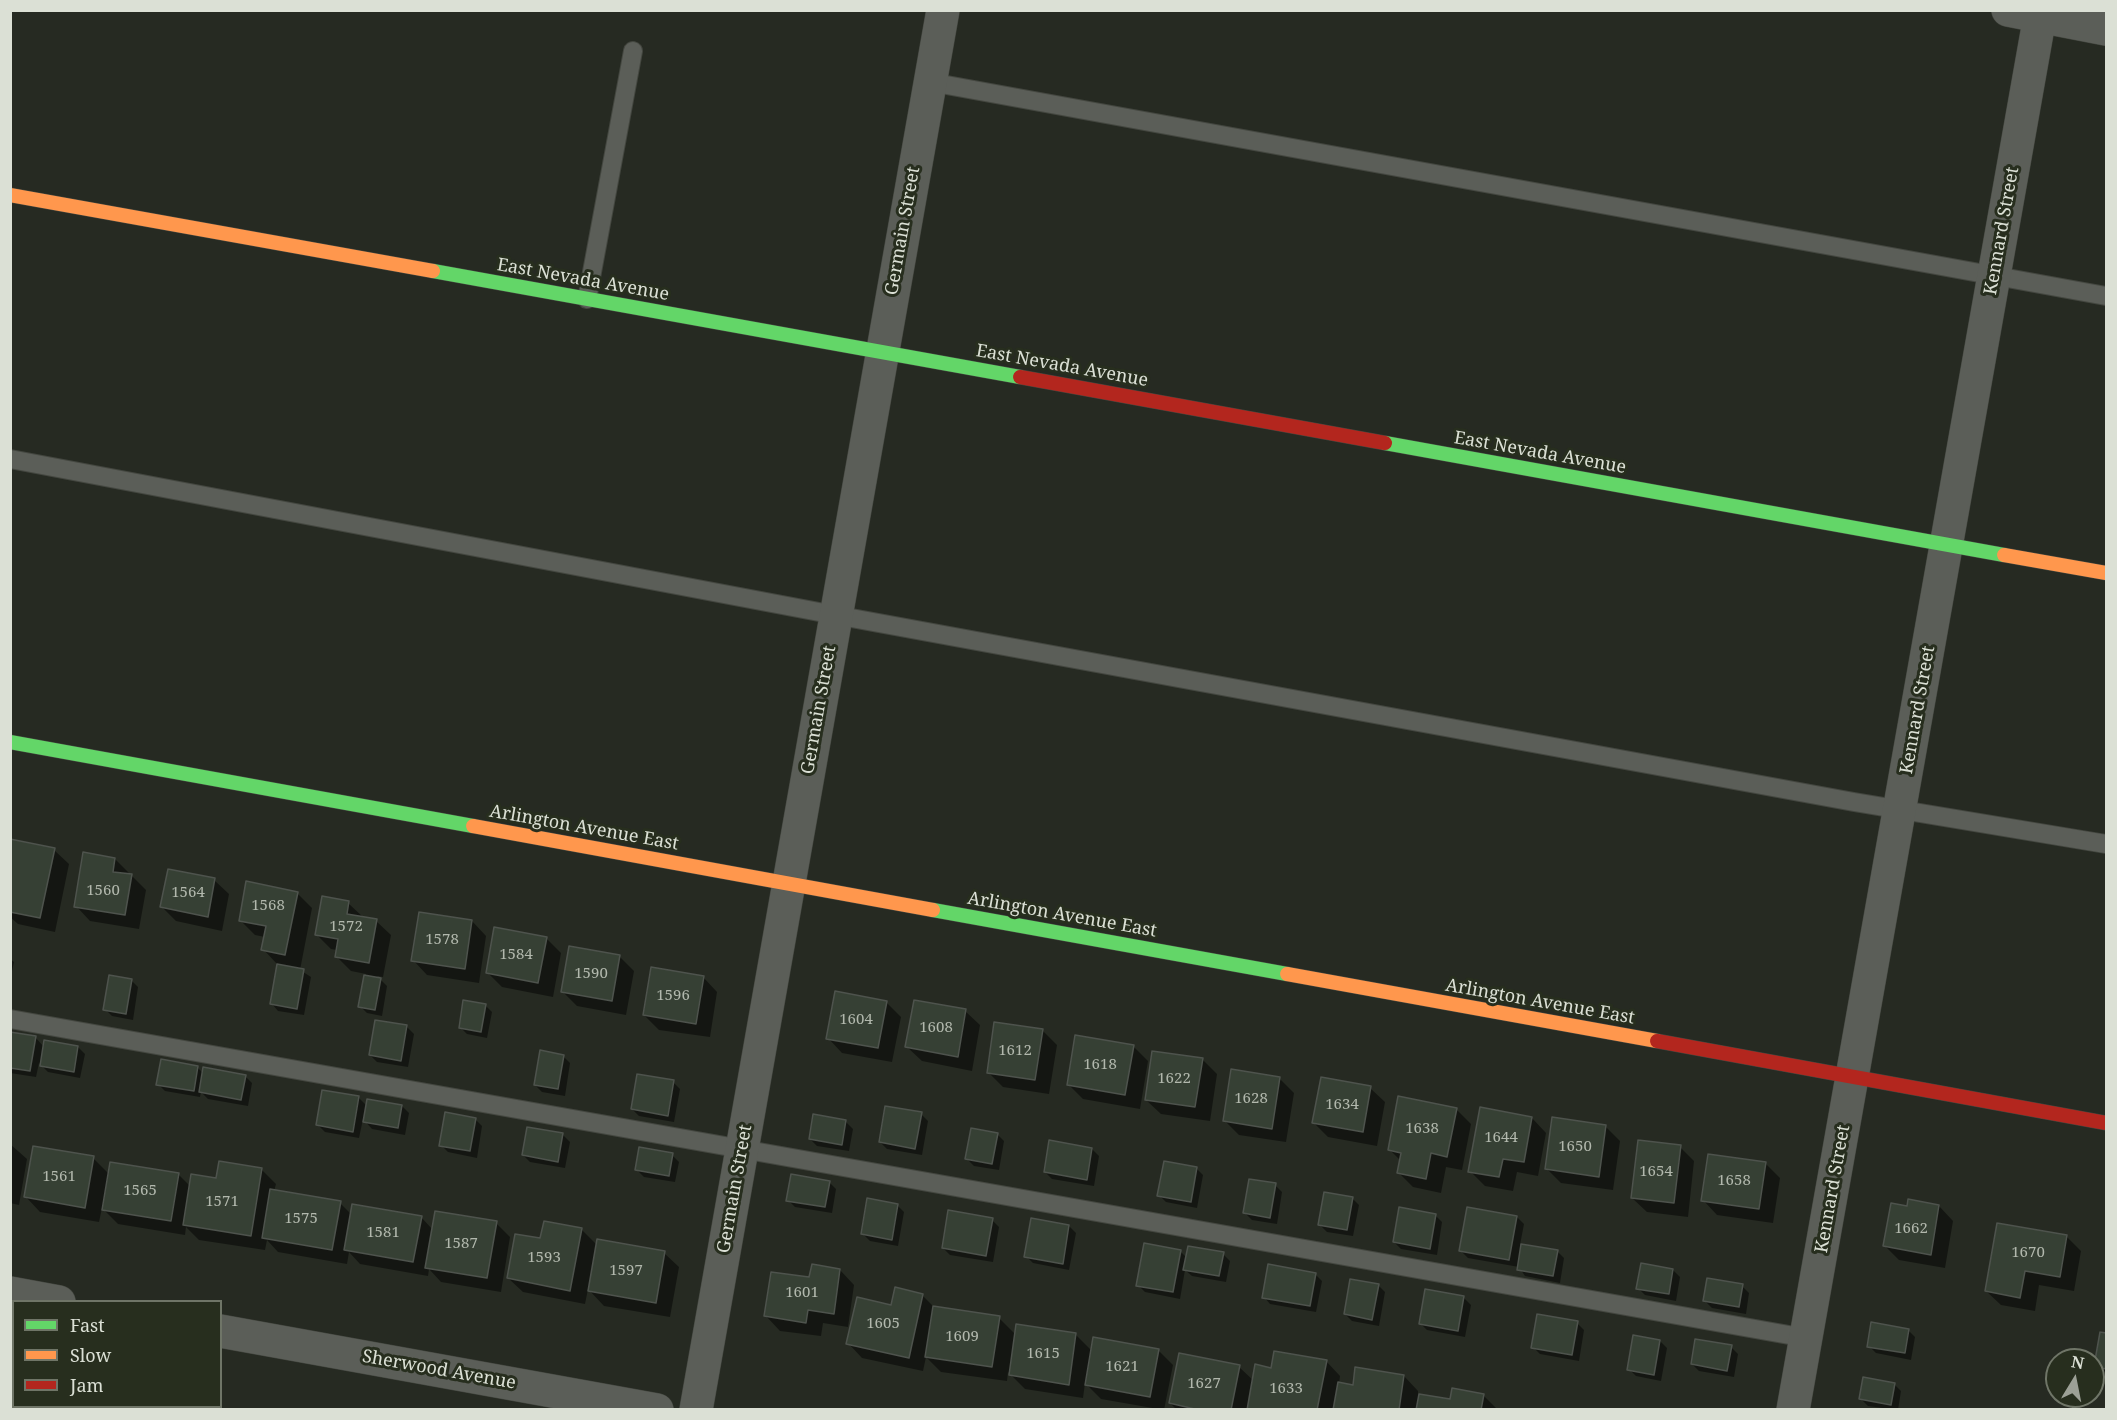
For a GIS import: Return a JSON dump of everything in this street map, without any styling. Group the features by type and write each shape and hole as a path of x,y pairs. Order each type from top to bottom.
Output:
{"street":[{"name":"Germain Street","path":"696,1410 942,10"},
{"path":"2008,10 2041,13 2106,29"},
{"name":"Kennard Street","path":"1793,1410 2041,13"},
{"name":"East Nevada Avenue","path":"10,195 2106,573"},
{"name":"Arlington Avenue East","path":"10,742 2106,1123"},
{"path":"10,1293 48,1300"},
{"name":"Sherwood Avenue","path":"222,1331 657,1410"}],"lane":[{"path":"587,299 633,51"},
{"path":"930,82 2106,296"},
{"path":"10,459 835,615 1900,809 2106,844"},
{"path":"10,1019 1806,1338"}],"building":[{"path":"10,839 55,848 40,918 10,912"},
{"path":"83,852 115,858 113,872 132,874 125,915 74,907"},
{"path":"168,869 215,878 208,917 160,907"},
{"path":"246,881 298,892 285,955 261,950 266,926 239,921"},
{"path":"322,896 349,901 347,914 377,919 369,963 335,957 338,939 315,935"},
{"path":"419,912 472,920 465,969 411,961"},
{"path":"494,927 547,937 538,983 486,973"},
{"path":"569,946 620,955 612,1001 561,992"},
{"path":"277,964 304,969 297,1009 270,1004"},
{"path":"651,967 704,976 696,1024 643,1015"},
{"path":"109,975 132,979 126,1014 103,1010"},
{"path":"364,975 381,978 375,1010 358,1007"},
{"path":"835,991 887,1001 878,1048 826,1039"},
{"path":"463,1000 486,1004 481,1032 459,1028"},
{"path":"914,1000 966,1009 958,1057 905,1047"},
{"path":"375,1020 407,1025 401,1061 369,1055"},
{"path":"994,1022 1043,1029 1035,1080 987,1073"},
{"path":"10,1032 36,1036 30,1071 10,1068"},
{"path":"1075,1035 1134,1045 1125,1095 1067,1085"},
{"path":"44,1040 78,1046 74,1072 40,1066"},
{"path":"540,1050 564,1055 558,1089 534,1085"},
{"path":"1152,1051 1203,1058 1195,1107 1145,1100"},
{"path":"161,1059 198,1066 194,1091 156,1085"},
{"path":"203,1067 246,1075 241,1100 199,1092"},
{"path":"1231,1069 1280,1077 1272,1129 1223,1121"},
{"path":"637,1074 674,1080 668,1116 631,1109"},
{"path":"1321,1077 1371,1086 1363,1132 1312,1123"},
{"path":"322,1090 359,1096 353,1132 316,1125"},
{"path":"1398,1096 1457,1108 1447,1157 1431,1153 1426,1179 1397,1173 1401,1153 1388,1150"},
{"path":"367,1099 402,1105 398,1128 363,1122"},
{"path":"885,1106 922,1112 915,1149 879,1142"},
{"path":"1480,1107 1532,1117 1524,1162 1503,1159 1499,1177 1468,1172"},
{"path":"445,1112 476,1118 470,1151 439,1146"},
{"path":"813,1114 846,1120 842,1145 809,1139"},
{"path":"1552,1117 1606,1125 1599,1177 1545,1169"},
{"path":"527,1127 563,1133 558,1162 522,1155"},
{"path":"971,1128 998,1133 992,1164 965,1159"},
{"path":"1049,1140 1092,1148 1087,1180 1044,1172"},
{"path":"1638,1140 1681,1145 1674,1203 1631,1198"},
{"path":"33,1146 94,1156 85,1208 24,1197"},
{"path":"639,1147 673,1153 669,1176 635,1170"},
{"path":"1708,1154 1766,1162 1759,1209 1701,1201"},
{"path":"219,1161 262,1168 251,1236 183,1225 191,1174 216,1178"},
{"path":"1164,1161 1197,1167 1191,1202 1157,1196"},
{"path":"110,1162 179,1173 171,1221 102,1210"},
{"path":"791,1174 830,1181 825,1207 786,1201"},
{"path":"1249,1179 1276,1183 1270,1218 1243,1213"},
{"path":"270,1189 341,1201 332,1250 262,1238"},
{"path":"1324,1192 1353,1197 1347,1230 1318,1225"},
{"path":"867,1198 898,1204 892,1240 861,1234"},
{"path":"1908,1199 1939,1205 1931,1255 1883,1246 1891,1203 1907,1206"},
{"path":"352,1204 422,1216 413,1262 344,1250"},
{"path":"1399,1207 1436,1214 1430,1249 1393,1242"},
{"path":"1467,1207 1517,1216 1509,1260 1459,1251"},
{"path":"948,1210 993,1218 986,1256 942,1248"},
{"path":"435,1211 497,1221 487,1278 425,1268"},
{"path":"1031,1218 1069,1225 1063,1264 1024,1257"},
{"path":"544,1221 582,1228 570,1291 507,1278 515,1234 540,1238"},
{"path":"1997,1223 2067,1235 2060,1277 2025,1271 2020,1298 1985,1291"},
{"path":"597,1239 665,1251 656,1303 588,1291"},
{"path":"1144,1243 1181,1250 1173,1292 1136,1286"},
{"path":"1521,1244 1558,1250 1553,1276 1517,1270"},
{"path":"1188,1246 1224,1252 1219,1276 1183,1270"},
{"path":"1641,1263 1673,1269 1669,1294 1636,1289"},
{"path":"812,1264 840,1269 834,1314 808,1310 806,1323 764,1316 771,1272 809,1277"},
{"path":"1268,1264 1316,1273 1310,1306 1262,1298"},
{"path":"1707,1278 1743,1284 1739,1307 1703,1301"},
{"path":"1350,1279 1379,1284 1372,1320 1344,1314"},
{"path":"895,1287 923,1294 909,1358 846,1344 857,1297 891,1305"},
{"path":"1425,1289 1464,1296 1458,1331 1419,1324"},
{"path":"933,1306 1000,1316 992,1367 925,1357"},
{"path":"1537,1314 1578,1321 1572,1355 1531,1348"},
{"path":"1871,1322 1909,1329 1905,1353 1867,1347"},
{"path":"1016,1324 1076,1333 1069,1385 1009,1375"},
{"path":"2100,1332 2106,1333 2106,1369 2105,1348 2097,1348"},
{"path":"1633,1335 1660,1340 1654,1375 1627,1370"},
{"path":"1093,1337 1159,1349 1150,1397 1085,1385"},
{"path":"1695,1339 1732,1345 1727,1371 1691,1364"},
{"path":"1274,1351 1327,1360 1317,1410 1247,1410 1255,1364 1271,1368"},
{"path":"1179,1353 1240,1365 1231,1410 1199,1410 1169,1403"},
{"path":"1355,1367 1404,1375 1399,1410 1333,1410 1338,1382 1353,1385"},
{"path":"1863,1377 1895,1383 1891,1405 1859,1399"},
{"path":"10,1385 12,1385 12,1408 50,1408 50,1410 10,1410"},
{"path":"1452,1388 1484,1394 1481,1410 1416,1410 1419,1394 1450,1399"},
{"path":"63,1408 132,1408 132,1410 63,1410"}],"traffic: fast":[{"path":"433,271 1020,377"},
{"path":"1385,443 2004,555"},
{"path":"10,742 473,826"},
{"path":"933,910 1287,974"}],"traffic: slow":[{"path":"10,195 433,271"},
{"path":"2004,555 2106,573"},
{"path":"473,826 933,910"},
{"path":"1287,974 1657,1041"}],"traffic: jam":[{"path":"1020,377 1385,443"},
{"path":"1657,1041 2106,1123"}]}
